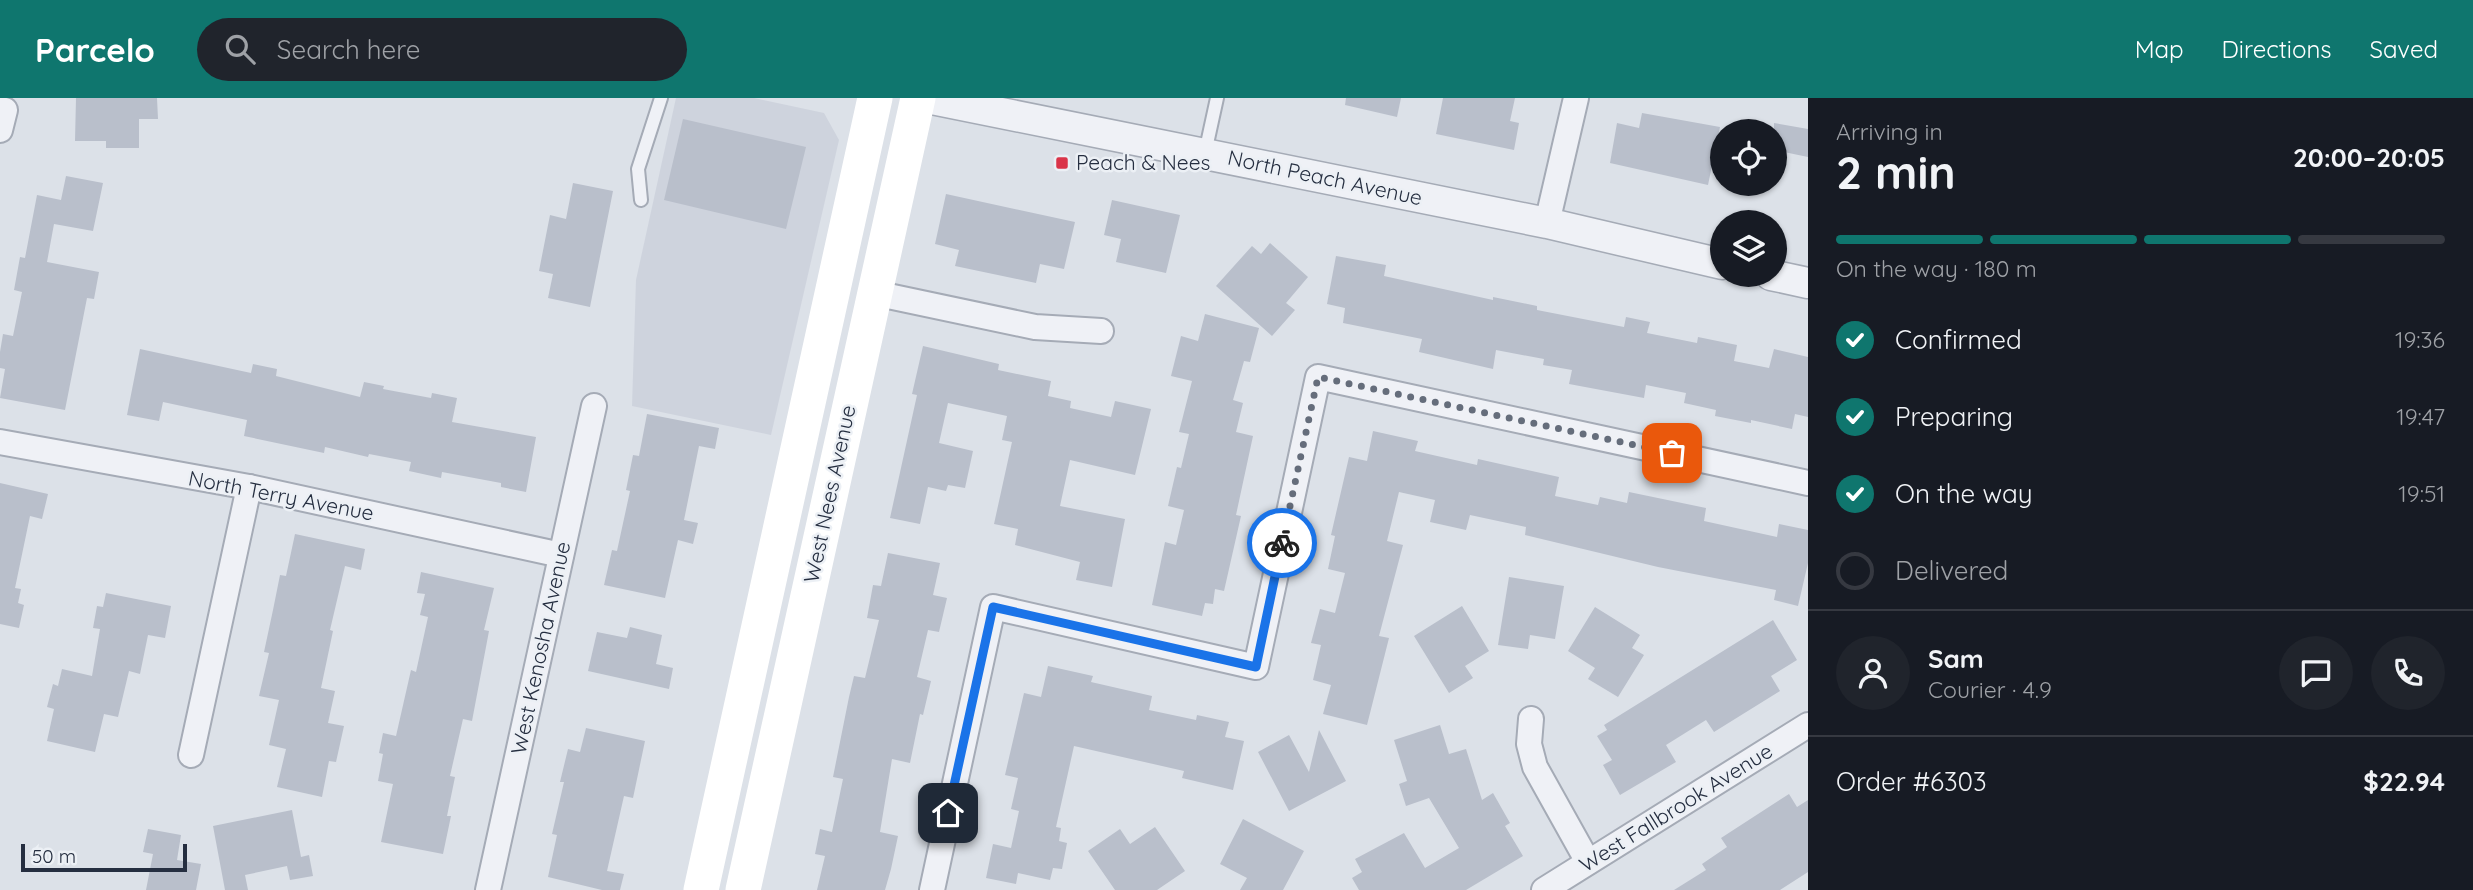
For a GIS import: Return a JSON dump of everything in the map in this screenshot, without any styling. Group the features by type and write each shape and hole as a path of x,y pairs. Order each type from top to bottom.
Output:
{"main road":[{"name":"West Nees Avenue","path":"701,890 875,98"},
{"name":"West Nees Avenue","path":"743,890 918,98"}],"street":[{"name":"North Peach Avenue","path":"927,98 1547,223 1710,261"},
{"path":"1547,223 1576,98"},
{"path":"1787,278 1808,283"},
{"path":"874,293 1035,327 1101,331"},
{"path":"932,890 993,607 1256,667 1318,377 1808,483"},
{"name":"West Kenosha Avenue","path":"488,890 594,406"},
{"name":"North Terry Avenue","path":"0,442 248,487 561,555"},
{"path":"191,755 248,487"},
{"path":"1531,719 1529,744 1535,767 1588,862"},
{"name":"West Fallbrook Avenue","path":"1544,890 1808,725"}],"lane":[{"path":"641,200 638,169 661,98"},
{"path":"1205,153 1217,98"}],"shaded area":[{"path":"676,98 754,98 824,113 839,140 771,435 632,406 636,280"}],"building":[{"path":"76,98 157,98 158,119 139,119 139,148 106,148 106,141 75,141"},
{"path":"1346,98 1401,98 1397,117 1345,105"},
{"path":"1443,98 1515,98 1510,121 1519,123 1514,150 1436,134"},
{"path":"1642,113 1710,125 1708,185 1610,163 1617,123 1639,128"},
{"path":"683,119 806,147 786,229 664,200"},
{"path":"1787,125 1808,129 1808,157 1787,153"},
{"path":"66,176 103,183 93,231 54,224 47,262 99,272 94,299 87,298 65,410 0,398 5,369 0,368 0,352 3,334 13,336 22,292 14,290 20,257 25,258 37,195 61,200"},
{"path":"573,183 613,191 590,307 548,298 553,274 539,271 550,215 566,219"},
{"path":"946,194 1075,222 1064,269 1040,264 1036,283 955,266 959,250 935,244"},
{"path":"1112,200 1180,215 1166,273 1116,262 1121,239 1104,235"},
{"path":"1270,243 1308,277 1286,303 1295,310 1272,336 1216,286 1252,246 1261,254"},
{"path":"1336,256 1386,265 1384,276 1493,300 1493,297 1537,306 1537,310 1624,327 1626,317 1650,322 1647,333 1697,343 1698,337 1737,345 1734,361 1769,368 1774,349 1808,357 1808,417 1795,414 1792,429 1751,420 1751,423 1715,416 1716,410 1684,403 1686,393 1646,385 1644,398 1569,384 1572,370 1543,365 1544,359 1496,350 1493,369 1419,352 1422,339 1343,323 1345,308 1327,304"},
{"path":"1205,314 1259,328 1250,362 1244,361 1233,400 1243,403 1236,432 1253,436 1236,515 1241,516 1224,591 1215,589 1213,604 1205,603 1202,616 1152,605 1165,542 1176,545 1184,510 1168,506 1177,467 1181,468 1189,434 1179,432 1192,381 1171,376 1181,336 1198,341"},
{"path":"923,346 999,364 998,370 1051,381 1048,396 1071,401 1070,408 1111,417 1115,401 1151,409 1135,475 1070,460 1060,506 1125,519 1112,587 1076,580 1080,562 1015,545 1018,529 994,524 1012,442 1002,440 1007,416 948,403 939,443 973,451 965,488 948,485 946,491 928,487 920,524 890,518 917,395 912,394"},
{"path":"140,349 251,373 253,364 277,369 276,376 360,397 364,382 384,386 383,389 431,398 432,393 457,398 452,422 536,437 526,492 501,487 501,483 442,472 441,478 409,471 411,462 369,454 368,457 325,447 324,453 244,436 247,420 163,402 159,421 127,415"},
{"path":"647,414 719,428 715,449 699,446 684,520 698,523 693,544 678,540 665,598 604,585 612,550 617,551 630,491 626,490 633,455 639,456"},
{"path":"1373,431 1418,441 1415,451 1477,465 1478,459 1559,477 1555,496 1598,505 1600,497 1627,503 1629,492 1706,508 1704,521 1777,537 1779,524 1808,530 1808,563 1798,606 1774,600 1776,590 1658,567 1525,535 1526,527 1470,515 1466,530 1430,522 1435,500 1399,492 1387,541 1403,545 1379,636 1389,638 1367,725 1323,714 1331,685 1313,680 1321,645 1311,643 1320,609 1335,613 1345,573 1328,569 1335,536 1331,535 1349,457 1367,461"},
{"path":"0,483 48,494 42,519 30,516 15,588 21,589 18,603 24,605 19,628 0,624"},
{"path":"295,534 365,549 361,570 345,566 330,630 333,631 321,688 335,691 328,723 344,726 336,762 329,761 322,797 277,787 286,749 269,745 279,700 259,696 269,653 264,652 280,575 286,576"},
{"path":"888,553 940,563 933,595 947,598 939,632 928,630 917,677 931,681 923,715 920,714 910,763 892,759 880,832 898,836 885,890 817,890 825,856 815,854 820,829 832,832 843,779 833,777 849,697 854,676 865,678 879,620 867,618 873,585 881,586"},
{"path":"421,572 494,588 484,630 489,631 472,721 463,719 450,776 455,777 443,854 381,842 393,784 378,781 383,754 379,753 383,733 396,736 411,670 416,672 428,617 420,615 425,594 417,593"},
{"path":"1509,577 1564,586 1555,639 1530,635 1528,649 1498,645"},
{"path":"106,593 171,606 165,638 148,635 140,674 129,671 118,717 104,714 95,752 47,741 54,709 47,707 53,684 58,686 62,669 92,676 100,629 93,628 97,606 103,607"},
{"path":"1462,606 1489,651 1465,666 1473,678 1449,693 1414,636"},
{"path":"1595,607 1640,635 1632,648 1644,655 1618,697 1588,679 1595,668 1568,651"},
{"path":"1773,620 1797,660 1771,676 1780,691 1714,732 1706,720 1666,745 1676,762 1620,795 1603,765 1612,760 1597,736 1607,730 1604,725"},
{"path":"630,627 662,635 656,664 673,668 669,689 588,671 597,632 627,638"},
{"path":"1048,666 1093,676 1091,682 1152,696 1149,710 1196,720 1197,715 1229,722 1225,737 1244,741 1233,790 1182,778 1184,771 1074,746 1056,827 1061,828 1059,841 1067,843 1062,869 1053,868 1050,880 1018,873 1016,884 986,878 993,844 1011,848 1019,811 1011,809 1018,778 1005,775 1024,693 1041,697"},
{"path":"1440,725 1449,754 1466,749 1482,800 1493,793 1510,823 1505,826 1523,856 1466,890 1359,890 1352,878 1362,872 1355,859 1404,833 1425,868 1459,848 1429,798 1406,806 1399,784 1407,781 1394,740"},
{"path":"586,728 645,741 633,798 624,796 607,871 624,874 620,890 602,890 548,877 557,835 552,834 564,782 560,782 568,749 580,752"},
{"path":"1319,730 1346,781 1289,811 1258,752 1289,735 1309,772"},
{"path":"1789,794 1797,807 1808,800 1808,872 1780,890 1674,890 1706,870 1702,864 1727,847 1721,838"},
{"path":"292,810 301,857 309,855 313,876 290,880 287,866 245,875 248,890 225,890 213,826"},
{"path":"1243,819 1304,851 1283,890 1240,890 1247,878 1220,864"},
{"path":"1155,827 1185,871 1157,890 1115,890 1088,851 1120,829 1130,844"},
{"path":"148,829 181,835 177,860 201,864 196,890 146,890 153,854 143,852"}],"way so far":[{"path":"1282,543 1318,377 1672,453"}],"place":[{"name":"Peach & Nees","path":"1062,163"}],"route":[{"path":"948,813 993,607 1256,667 1282,543"}]}
